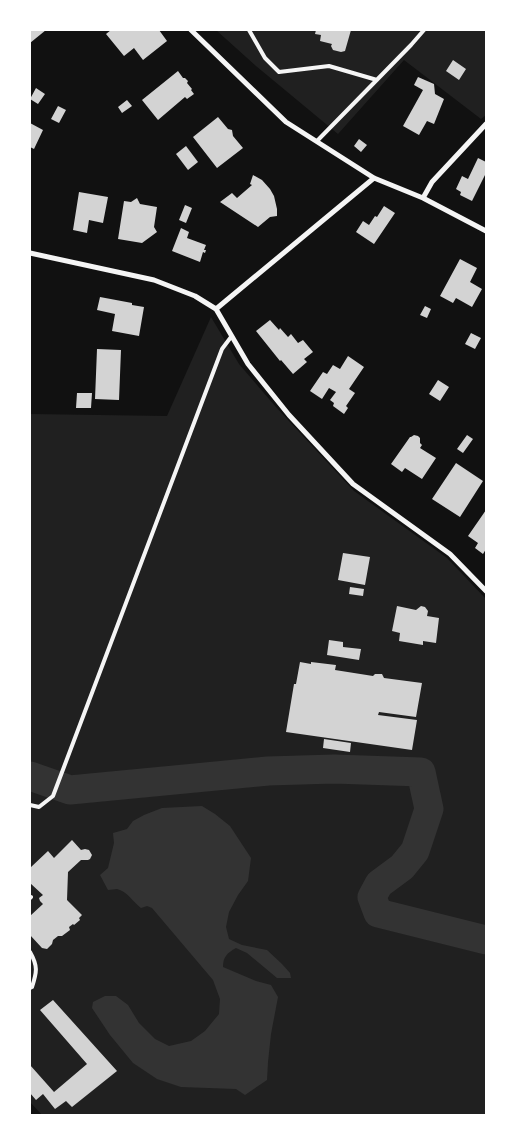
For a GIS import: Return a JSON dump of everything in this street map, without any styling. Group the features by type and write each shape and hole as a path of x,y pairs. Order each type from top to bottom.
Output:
{"street":[{"path":"191,30 286,122 374,178 422,198 486,231"},
{"path":"422,198 432,182 486,124"},
{"path":"216,309 374,178"},
{"path":"30,253 154,280 195,296 216,309 248,364 289,415 353,484 450,554 486,590"}],"lane":[{"path":"249,30 265,58 279,72 329,66 377,80"},
{"path":"317,141 424,30"},
{"path":"30,805 39,807 52,796 222,350 231,337"},
{"path":"30,952 37,972 30,988"}],"shaded area":[{"path":"216,30 486,30 486,115 481,119 404,60 338,134"},
{"path":"211,317 239,364 275,406 354,491 447,558 486,599 486,1115 42,1115 30,1102 30,414 167,416"},
{"path":"202,806 230,826 251,858 248,881 229,912 226,927 229,939 242,945 267,950 290,973 291,978 277,978 247,953 236,948 225,958 223,967 256,981 271,985 278,997 271,1034 267,1080 245,1095 236,1089 181,1087 157,1079 133,1063 110,1035 92,1008 93,1002 105,996 116,996 128,1005 139,1023 155,1039 169,1046 191,1041 205,1031 219,1014 220,999 213,980 152,908 147,906 141,908 121,890 108,890 100,875 108,868 114,843 113,833 127,829 133,821 162,808"}],"building":[{"path":"30,30 46,30 30,43"},
{"path":"111,30 159,30 167,41 143,60 134,48 124,56 106,34"},
{"path":"316,30 351,30 345,51 333,50 332,44 320,41 321,35 315,34"},
{"path":"453,60 466,69 459,80 446,71"},
{"path":"178,71 188,81 187,83 194,94 187,99 185,97 158,120 142,100"},
{"path":"418,77 434,84 435,94 444,99 434,124 427,121 419,135 403,126 423,90 414,85"},
{"path":"36,88 45,94 38,104 30,99"},
{"path":"127,100 132,106 122,113 118,107"},
{"path":"58,106 66,110 59,123 51,119"},
{"path":"218,117 228,129 232,130 233,136 243,148 217,168 193,137"},
{"path":"30,123 43,130 34,149 30,147"},
{"path":"359,139 367,145 361,152 354,146"},
{"path":"186,146 198,162 188,170 176,154"},
{"path":"478,158 486,162 486,173 472,201 460,195 461,192 456,189 462,176 468,179"},
{"path":"253,175 262,180 270,189 277,209 277,216 270,217 258,227 220,202 232,193 237,198 252,185 250,184"},
{"path":"79,192 108,197 103,223 89,220 87,233 73,230"},
{"path":"137,198 140,204 157,207 154,227 157,232 142,243 118,239 124,201 131,202"},
{"path":"185,205 192,208 186,223 179,220"},
{"path":"384,206 395,213 374,244 356,232 363,221 369,225"},
{"path":"181,228 189,232 187,238 206,245 205,253 203,252 200,262 172,251"},
{"path":"460,259 477,268 470,282 482,289 472,307 456,298 453,303 440,296"},
{"path":"100,297 144,307 139,336 112,331 115,314 97,310"},
{"path":"425,306 431,309 427,318 420,315"},
{"path":"270,320 288,337 291,334 298,343 303,340 313,352 304,359 307,362 293,374 256,331"},
{"path":"471,333 481,338 475,349 465,344"},
{"path":"97,349 121,350 119,400 95,399"},
{"path":"348,356 364,367 349,389 355,393 346,406 348,408 344,414 333,406 334,403 330,400 336,392 329,388 322,399 310,391 323,372 327,374 333,365 340,369"},
{"path":"438,380 449,387 440,401 429,394"},
{"path":"77,393 92,393 91,408 76,408"},
{"path":"414,435 420,438 422,445 420,448 436,458 422,479 405,468 402,472 391,464 410,437"},
{"path":"467,435 473,439 463,453 457,449"},
{"path":"456,463 483,481 460,517 432,499"},
{"path":"486,510 486,549 483,554 475,548 478,543 468,536"},
{"path":"343,553 370,557 365,585 338,580"},
{"path":"350,587 364,589 363,596 349,594"},
{"path":"397,606 416,610 421,606 425,607 428,611 427,616 439,618 436,643 423,641 423,645 399,641 400,633 392,631"},
{"path":"329,640 343,642 343,647 361,649 359,660 327,655"},
{"path":"300,662 336,665 335,670 373,676 375,674 382,674 384,678 422,683 416,717 379,712 378,715 417,720 412,750 286,732 294,684 296,684"},
{"path":"324,739 351,743 350,752 323,748"},
{"path":"72,840 81,850 89,850 92,855 88,860 81,860 68,872 67,900 82,915 79,918 80,920 69,927 70,930 53,940 47,949 42,948 30,935 30,916 43,904 39,898 43,895 30,883 30,868 48,851 54,858"},
{"path":"53,1000 117,1071 72,1107 66,1101 55,1109 43,1094 36,1100 30,1093 30,1065 54,1092 87,1064 40,1010"}],"waterway":[{"path":"30,776 70,790 268,771 334,769 421,772 429,809 415,851 402,867 379,884 372,897 378,913 486,940"}]}
